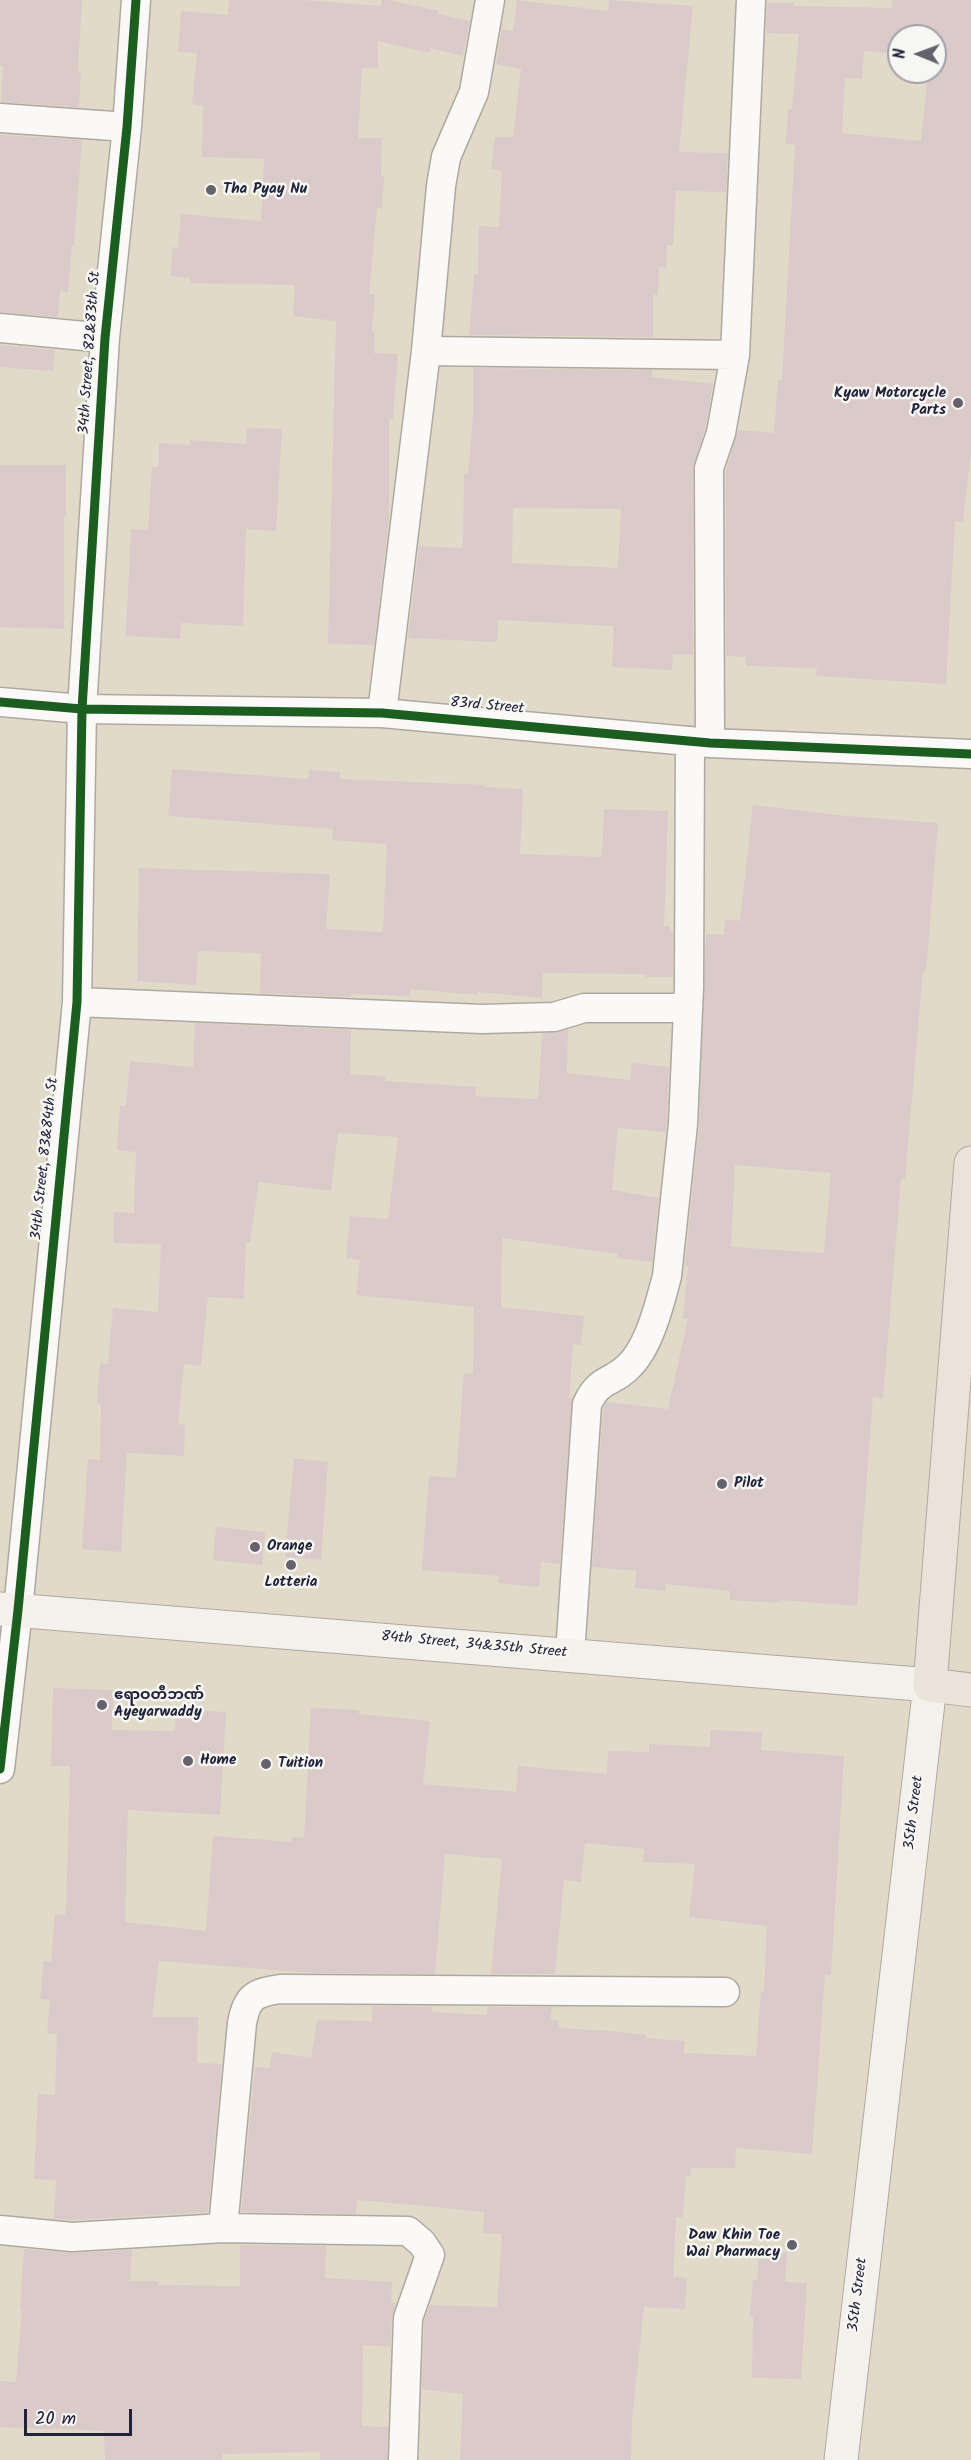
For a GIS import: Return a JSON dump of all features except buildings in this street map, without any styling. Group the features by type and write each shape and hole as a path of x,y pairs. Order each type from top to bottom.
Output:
{"main road":[{"name":"35th Street","path":"841,2460 930,1685 971,1163"},
{"name":"84th Street, 34&35th Street","path":"9,1610 930,1685"},
{"path":"930,1685 971,1690"}],"street":[{"name":"34th Street, 82&83th St","path":"82,709 105,338 127,127 136,0"},
{"path":"382,713 426,351 444,167 452,142 474,92 490,0"},
{"path":"570,1654 587,1404 598,1386 631,1365 645,1341 662,1299 667,1276 683,1124 700,742 709,468 721,433 735,355 751,0"},
{"path":"0,118 127,127"},
{"path":"0,328 105,338"},
{"path":"426,351 735,355"},
{"name":"83rd Street","path":"0,702 82,709 382,713 700,742 971,754"},
{"name":"34th Street, 83&84th St","path":"0,1769 9,1610 77,1002 82,709"},
{"path":"77,1002 482,1019 554,1017 584,1008 688,1008"},
{"path":"223,2228 242,2023 249,2003 259,1992 280,1989 725,1992"},
{"path":"0,2230 72,2237 223,2228 408,2231 422,2243 430,2255 408,2318 403,2460"}],"cycle path":[{"path":"0,1769 18,1610 77,1002 82,709 105,338 127,127 136,0"},
{"path":"0,702 82,709 382,713 710,743 971,754"}],"place":[{"name":"Tha Pyay Nu","path":"211,190"},
{"name":"Kyaw Motorcycle Parts","path":"958,403"},
{"name":"Pilot","path":"722,1484"},
{"name":"Orange","path":"255,1547"},
{"name":"Lotteria","path":"291,1565"},
{"name":"ဧရာဝတီဘဏ် Ayeyarwaddy","path":"102,1705"},
{"name":"Home","path":"188,1761"},
{"name":"Tuition","path":"266,1764"},
{"name":"Daw Khin Toe Wai Pharmacy","path":"792,2245"}]}
